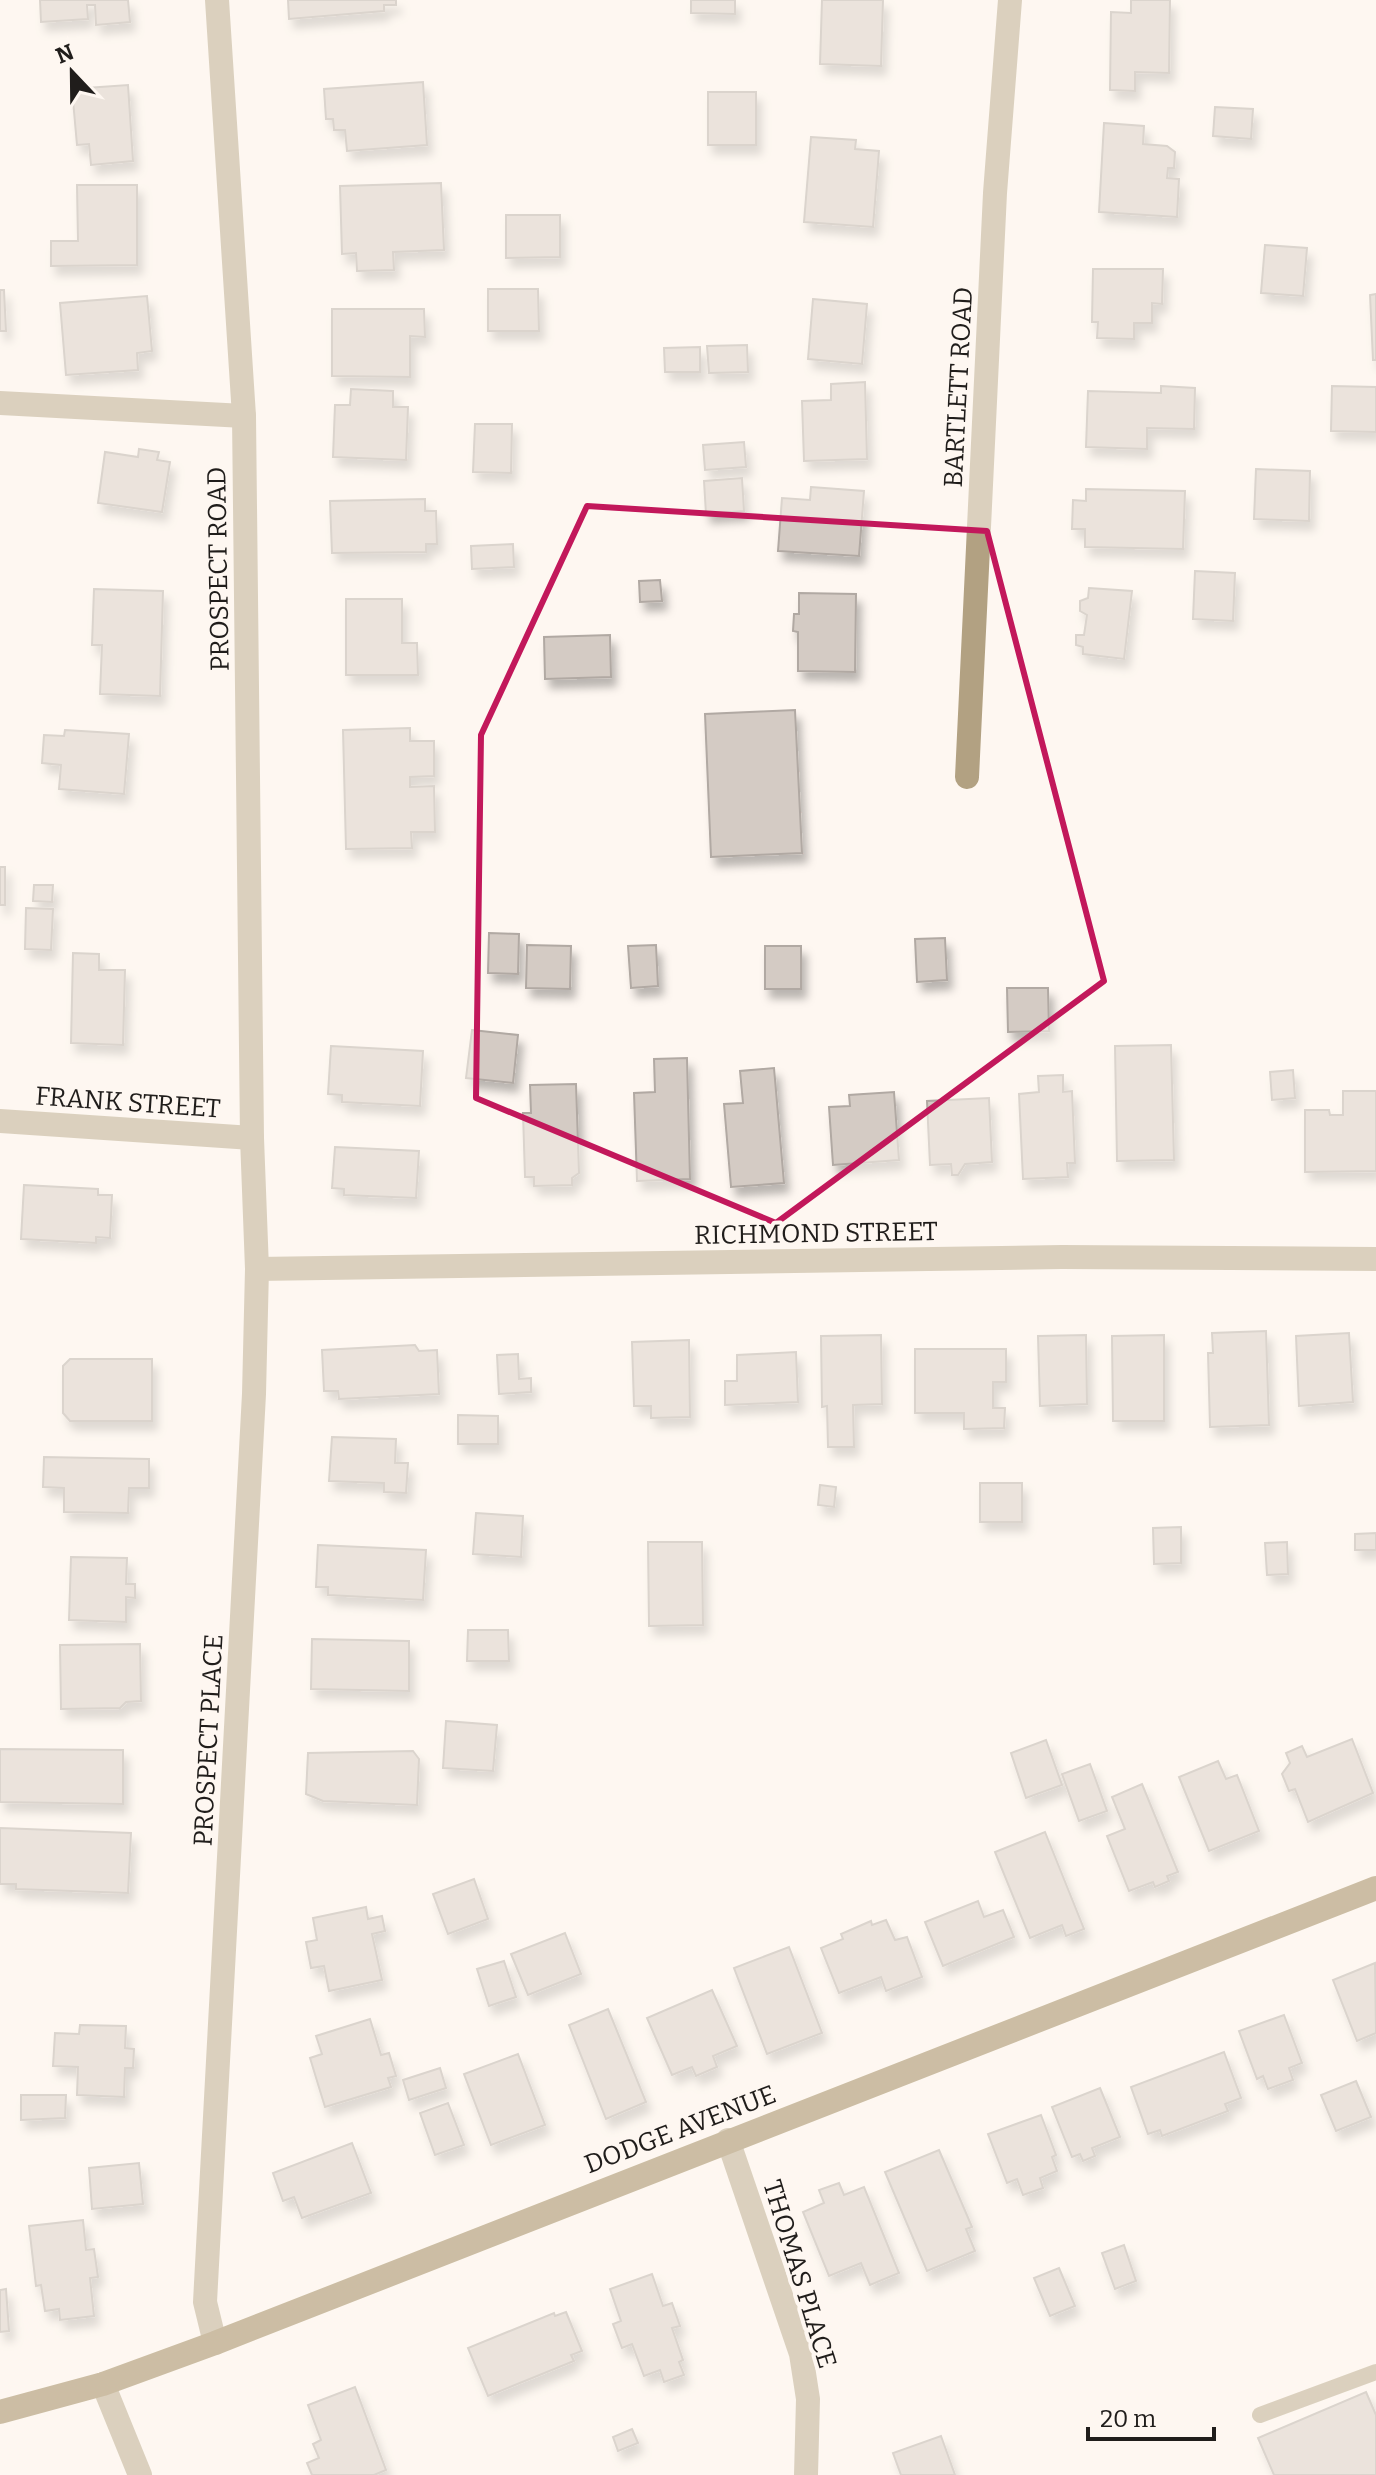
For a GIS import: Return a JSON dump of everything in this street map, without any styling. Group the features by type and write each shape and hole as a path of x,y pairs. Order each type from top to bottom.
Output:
{"main road":[{"name":"DODGE AVENUE","path":"0,2412 103,2384 215,2343 1376,1888"}],"street":[{"name":"PROSPECT ROAD","path":"217,0 244,416 252,1138"},
{"name":"BARTLETT ROAD","path":"967,777 995,193 1010,0"},
{"path":"0,403 244,416"},
{"name":"FRANK STREET","path":"0,1121 252,1138"},
{"name":"PROSPECT PLACE","path":"215,2343 205,2302 254,1394 257,1269 252,1138"},
{"name":"RICHMOND STREET","path":"257,1269 1062,1257 1376,1259"},
{"name":"THOMAS PLACE","path":"728,2140 801,2354 808,2399 806,2475"},
{"path":"103,2384 140,2475"}],"lane":[{"path":"1260,2415 1376,2372"}],"highlighted area":[{"path":"587,506 987,531 1104,981 776,1223 476,1098 481,735"}],"building":[{"path":"40,0 128,0 130,22 96,25 95,5 87,5 88,19 41,22"},
{"path":"288,0 396,0 396,5 384,5 384,11 289,19"},
{"path":"691,0 735,0 735,14 691,13"},
{"path":"822,0 883,0 881,66 820,64"},
{"path":"1131,0 1170,0 1169,73 1135,72 1135,91 1110,90 1111,12 1131,13"},
{"path":"423,82 427,145 347,151 345,130 334,130 333,119 326,119 324,89"},
{"path":"128,85 133,161 91,165 89,144 77,145 72,89"},
{"path":"708,92 756,92 756,145 708,145"},
{"path":"1215,107 1253,109 1251,139 1213,136"},
{"path":"1104,123 1144,126 1143,144 1167,146 1175,152 1174,168 1168,168 1167,178 1179,179 1177,217 1099,212"},
{"path":"811,137 856,140 855,149 879,151 873,227 804,222"},
{"path":"441,183 444,250 393,252 394,270 357,271 356,253 342,254 340,186"},
{"path":"77,185 137,185 137,265 51,266 51,241 78,241"},
{"path":"506,215 560,215 560,257 506,258"},
{"path":"1265,245 1307,248 1303,296 1261,293"},
{"path":"1093,269 1163,269 1162,304 1152,303 1152,323 1134,323 1134,339 1097,338 1098,322 1092,322"},
{"path":"488,289 538,289 539,331 488,331"},
{"path":"0,290 4,290 6,331 0,331"},
{"path":"1376,294 1376,360 1373,360 1370,295"},
{"path":"147,296 152,351 137,353 138,370 66,375 60,303"},
{"path":"813,299 867,304 862,364 808,359"},
{"path":"332,309 424,309 425,337 410,336 410,377 332,376"},
{"path":"747,345 748,372 709,373 707,346"},
{"path":"700,347 700,372 665,372 664,348"},
{"path":"865,382 867,459 804,461 802,401 831,400 831,384"},
{"path":"1161,386 1195,388 1194,429 1147,428 1147,449 1086,447 1088,391 1161,393"},
{"path":"1332,386 1376,387 1376,432 1331,431"},
{"path":"351,389 393,391 393,407 408,407 406,460 333,457 335,405 350,405"},
{"path":"475,424 512,424 511,473 473,472"},
{"path":"744,442 746,467 705,470 703,445"},
{"path":"139,449 159,452 157,460 170,462 162,512 98,503 105,452 138,457"},
{"path":"1256,469 1310,471 1309,521 1254,519"},
{"path":"742,478 744,511 706,514 704,481"},
{"path":"811,487 864,491 859,556 778,551 782,498 810,500"},
{"path":"1086,489 1185,491 1183,549 1085,547 1085,529 1072,529 1073,500 1086,501"},
{"path":"425,499 425,511 436,511 437,544 426,544 426,552 332,553 330,501"},
{"path":"513,544 514,567 472,569 471,546"},
{"path":"1195,571 1235,573 1233,621 1193,619"},
{"path":"660,580 662,601 640,602 639,581"},
{"path":"1089,588 1132,591 1124,659 1083,654 1083,647 1076,645 1076,635 1084,635 1087,615 1080,611 1080,601 1088,598"},
{"path":"94,589 163,591 160,696 100,694 102,645 92,645"},
{"path":"799,593 856,594 855,672 798,671 798,632 793,631 794,614 799,614"},
{"path":"346,599 402,599 402,643 417,643 418,675 346,675"},
{"path":"610,635 611,677 545,679 544,637"},
{"path":"795,710 802,853 711,857 705,714"},
{"path":"410,728 410,741 434,741 434,776 410,777 410,787 434,786 435,832 411,832 412,848 346,849 343,730"},
{"path":"65,730 129,734 124,794 59,789 61,765 42,763 44,735 64,736"},
{"path":"0,867 5,867 5,905 0,905"},
{"path":"34,885 53,885 52,902 33,901"},
{"path":"26,908 53,909 51,950 25,949"},
{"path":"489,933 519,934 518,974 488,973"},
{"path":"945,938 947,980 917,982 915,939"},
{"path":"527,945 571,946 570,989 526,988"},
{"path":"656,945 658,986 631,988 628,946"},
{"path":"765,946 801,946 801,989 765,989"},
{"path":"73,953 99,954 99,970 125,970 123,1045 71,1043"},
{"path":"1007,988 1048,988 1049,1031 1008,1032"},
{"path":"472,1030 518,1035 513,1083 466,1078"},
{"path":"1171,1045 1174,1160 1117,1161 1115,1046"},
{"path":"331,1046 423,1051 420,1106 342,1102 342,1095 328,1094"},
{"path":"687,1058 690,1179 637,1181 634,1093 655,1092 654,1059"},
{"path":"774,1068 784,1183 731,1187 724,1104 743,1103 740,1071"},
{"path":"1293,1070 1295,1098 1272,1100 1270,1072"},
{"path":"1063,1075 1063,1092 1072,1091 1075,1163 1067,1163 1068,1177 1023,1179 1019,1094 1039,1092 1038,1076"},
{"path":"576,1084 579,1173 572,1178 572,1185 534,1186 534,1177 525,1177 523,1113 531,1113 530,1085"},
{"path":"1343,1091 1376,1091 1376,1171 1305,1172 1305,1110 1329,1110 1330,1115 1343,1115"},
{"path":"894,1092 899,1160 833,1165 829,1107 850,1106 849,1095"},
{"path":"989,1098 992,1162 965,1164 958,1175 952,1175 951,1164 930,1165 927,1101"},
{"path":"335,1147 419,1151 416,1198 344,1195 344,1189 332,1188"},
{"path":"24,1185 98,1189 98,1195 112,1195 110,1238 96,1237 96,1243 21,1239"},
{"path":"1266,1331 1269,1425 1210,1427 1208,1353 1213,1353 1212,1333"},
{"path":"1349,1333 1353,1402 1299,1406 1296,1336"},
{"path":"881,1335 882,1404 853,1405 854,1447 828,1447 827,1406 822,1407 821,1336"},
{"path":"1086,1335 1087,1404 1040,1406 1038,1336"},
{"path":"1164,1335 1164,1421 1113,1421 1112,1336"},
{"path":"689,1340 690,1417 651,1418 651,1406 634,1406 632,1342"},
{"path":"415,1345 419,1351 437,1350 439,1394 339,1399 338,1391 324,1391 322,1350"},
{"path":"915,1349 1006,1349 1006,1382 993,1382 993,1408 1005,1408 1004,1428 964,1429 964,1413 915,1413"},
{"path":"796,1352 798,1402 725,1405 725,1381 737,1381 737,1355"},
{"path":"518,1354 519,1379 531,1378 531,1392 499,1394 497,1355"},
{"path":"70,1359 152,1359 152,1421 70,1421 63,1413 63,1366"},
{"path":"458,1415 498,1416 498,1444 458,1444"},
{"path":"332,1437 396,1439 395,1463 408,1463 406,1493 384,1492 384,1483 329,1481"},
{"path":"44,1457 149,1459 149,1488 129,1488 128,1513 64,1512 64,1488 43,1487"},
{"path":"980,1483 1022,1483 1022,1522 980,1522"},
{"path":"820,1485 836,1487 834,1507 818,1505"},
{"path":"476,1513 523,1516 521,1557 473,1554"},
{"path":"1181,1527 1181,1563 1154,1564 1153,1528"},
{"path":"1376,1533 1376,1550 1355,1550 1355,1534"},
{"path":"648,1542 702,1542 703,1625 649,1626"},
{"path":"1287,1542 1288,1574 1267,1575 1265,1543"},
{"path":"318,1545 426,1550 423,1600 328,1595 328,1587 316,1587"},
{"path":"71,1557 127,1558 126,1584 135,1584 135,1598 126,1597 126,1622 69,1620"},
{"path":"468,1630 508,1630 509,1661 467,1661"},
{"path":"312,1639 409,1641 409,1691 311,1689"},
{"path":"140,1644 141,1701 126,1702 120,1708 61,1709 60,1645"},
{"path":"446,1721 497,1725 493,1771 443,1768"},
{"path":"1352,1739 1373,1793 1308,1822 1295,1789 1289,1791 1282,1774 1290,1763 1286,1753 1302,1746 1307,1757"},
{"path":"1046,1740 1062,1785 1026,1798 1011,1753"},
{"path":"0,1749 123,1750 123,1804 0,1802"},
{"path":"413,1751 419,1759 417,1805 323,1801 306,1794 308,1753"},
{"path":"1218,1761 1226,1779 1237,1775 1259,1831 1209,1851 1179,1777"},
{"path":"1090,1764 1107,1811 1079,1821 1062,1774"},
{"path":"1142,1784 1178,1872 1167,1876 1169,1881 1155,1887 1153,1882 1129,1891 1107,1836 1125,1829 1112,1797"},
{"path":"0,1828 131,1833 128,1893 16,1889 16,1884 0,1884"},
{"path":"1045,1832 1084,1929 1066,1936 1062,1925 1030,1938 995,1852"},
{"path":"474,1879 488,1919 448,1934 433,1894"},
{"path":"978,1901 984,1917 1003,1910 1014,1937 943,1966 925,1922"},
{"path":"366,1907 368,1919 382,1916 385,1931 372,1934 382,1980 329,1991 324,1966 311,1968 306,1942 317,1940 313,1918"},
{"path":"886,1920 895,1940 907,1937 922,1977 886,1991 881,1977 839,1993 821,1948 843,1939 841,1934 871,1921 872,1925"},
{"path":"565,1933 581,1974 528,1995 511,1954"},
{"path":"789,1947 822,2033 767,2054 734,1968"},
{"path":"504,1961 516,1997 489,2006 477,1969"},
{"path":"1375,1963 1376,2033 1357,2041 1333,1980"},
{"path":"712,1990 737,2046 713,2056 717,2067 696,2076 692,2067 672,2075 647,2018"},
{"path":"608,2009 646,2102 606,2119 569,2025"},
{"path":"1284,2015 1302,2063 1289,2068 1293,2080 1268,2089 1263,2076 1257,2079 1239,2031"},
{"path":"370,2019 381,2055 389,2053 396,2076 388,2078 391,2087 325,2107 310,2058 322,2054 316,2036"},
{"path":"80,2025 126,2026 125,2048 134,2049 133,2068 125,2068 124,2097 77,2095 78,2067 53,2066 55,2033 79,2034"},
{"path":"1224,2052 1241,2098 1225,2104 1228,2111 1162,2136 1160,2130 1148,2134 1131,2087"},
{"path":"518,2054 545,2125 491,2145 464,2074"},
{"path":"440,2068 446,2088 409,2100 403,2080"},
{"path":"1356,2081 1371,2117 1336,2131 1321,2095"},
{"path":"1100,2088 1120,2137 1092,2148 1095,2156 1083,2161 1080,2154 1072,2157 1052,2107"},
{"path":"21,2095 66,2095 65,2118 21,2120"},
{"path":"448,2103 464,2145 435,2155 420,2113"},
{"path":"1041,2115 1056,2155 1052,2157 1057,2171 1040,2178 1043,2188 1023,2195 1017,2179 1007,2183 988,2134"},
{"path":"352,2143 371,2193 302,2218 294,2197 283,2201 273,2173"},
{"path":"939,2150 972,2227 966,2229 975,2251 927,2271 885,2172"},
{"path":"139,2163 143,2204 92,2209 89,2168"},
{"path":"839,2183 844,2195 864,2187 899,2273 870,2285 861,2263 829,2276 803,2212 824,2203 819,2190"},
{"path":"83,2220 86,2250 94,2249 98,2277 90,2278 94,2316 60,2320 59,2309 45,2311 41,2285 36,2286 29,2226"},
{"path":"1124,2245 1136,2281 1115,2289 1102,2253"},
{"path":"1059,2268 1075,2306 1050,2316 1034,2278"},
{"path":"652,2274 663,2306 672,2303 680,2326 672,2328 683,2360 679,2362 684,2375 664,2382 660,2370 644,2376 632,2344 622,2348 613,2324 621,2321 610,2289"},
{"path":"6,2289 9,2331 0,2332 0,2290"},
{"path":"566,2312 582,2351 571,2355 574,2361 488,2396 468,2348 554,2313 555,2316"},
{"path":"355,2387 386,2470 374,2475 312,2475 307,2463 319,2458 313,2444 321,2440 308,2405"},
{"path":"1366,2392 1376,2415 1376,2475 1274,2475 1258,2438"},
{"path":"632,2429 638,2443 618,2451 613,2437"},
{"path":"941,2436 955,2475 901,2475 893,2453"}]}
